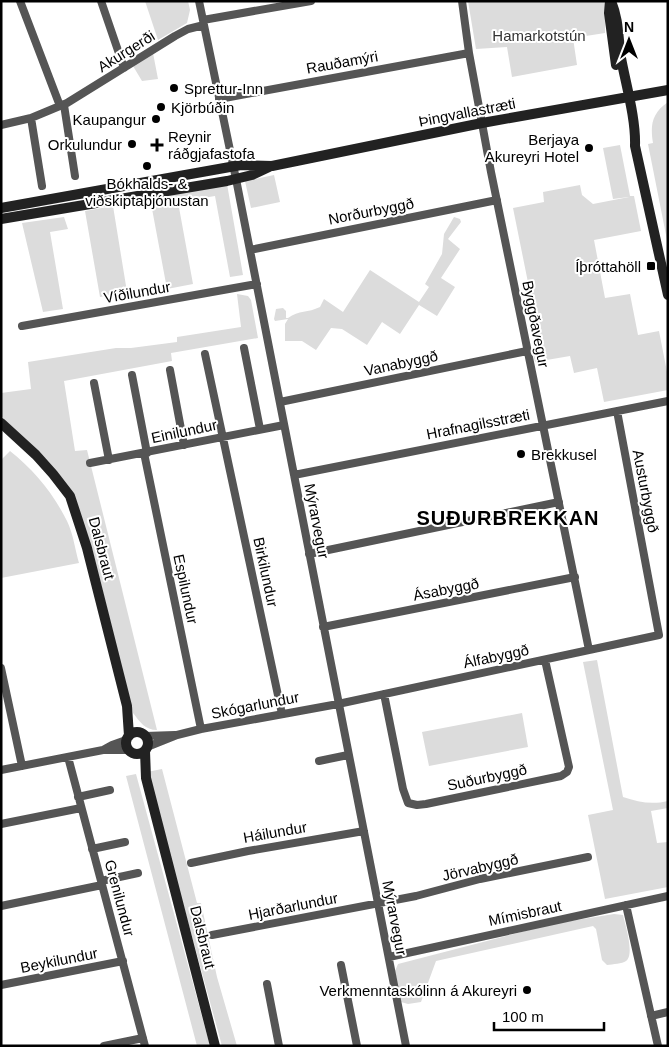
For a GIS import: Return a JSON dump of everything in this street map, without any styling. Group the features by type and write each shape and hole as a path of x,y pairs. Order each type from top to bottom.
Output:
{"street":[{"path":"20,1 62,106 75,176"},
{"path":"100,1 124,68"},
{"name":"Mýrarvegur","path":"199,1 234,167 406,1046"},
{"name":"Akurgerði","path":"1,125 31,118 62,106 188,28 203,22 311,1"},
{"name":"Byggðavegur","path":"462,1 469,53 496,200 589,650"},
{"path":"611,1 617,15 625,98 636,132 635,146 668,295"},
{"name":"Rauðamýri","path":"219,98 469,53"},
{"name":"Þingvallastræti","path":"1,219 236,179 252,175 272,166 482,124 668,90"},
{"path":"31,118 42,186"},
{"name":"Þingvallastræti","path":"1,208 240,165 272,166"},
{"name":"Norðurbyggð","path":"250,250 496,200"},
{"name":"Víðilundur","path":"22,326 257,284"},
{"path":"244,348 260,429"},
{"name":"Vanabyggð","path":"280,402 528,351"},
{"name":"Birkilundur","path":"205,354 282,714"},
{"path":"170,370 184,445"},
{"name":"Espilundur","path":"132,375 201,729"},
{"path":"94,383 109,460"},
{"name":"Hrafnagilsstræti","path":"294,474 668,401"},
{"name":"Austurbyggð","path":"617,411 659,635"},
{"name":"Dalsbraut","path":"1,423 36,454 70,496 87,548 126,706 129,745 146,778 215,1046"},
{"name":"Einilundur","path":"90,463 284,425"},
{"path":"309,554 559,502"},
{"name":"Ásabyggð","path":"323,627 575,577"},
{"name":"Álfabyggð","path":"338,704 659,635"},
{"name":"Suðurbyggð","path":"384,694 403,789 408,803 411,805 426,804 561,776 567,772 569,767 545,660"},
{"path":"1,668 22,766"},
{"name":"Skógarlundur","path":"146,749 177,735 201,729 338,704"},
{"name":"Dalsbraut","path":"126,706 148,742 146,749 146,778"},
{"path":"129,745 138,732 144,735"},
{"name":"Skógarlundur","path":"144,735 177,735"},
{"path":"1,770 103,750 112,745 129,745 140,754 146,749"},
{"path":"319,760 348,755"},
{"name":"Grenilundur","path":"68,757 144,1042"},
{"path":"78,796 110,790"},
{"path":"1,824 81,808"},
{"name":"Háilundur","path":"191,863 364,831"},
{"path":"92,849 125,842"},
{"name":"Jörvabyggð","path":"378,904 432,893 480,879 588,857"},
{"path":"1,906 138,873"},
{"name":"Mímisbraut","path":"389,958 668,896"},
{"name":"Hjarðarlundur","path":"212,935 378,904"},
{"path":"626,905 658,1046"},
{"name":"Beykilundur","path":"1,985 123,961"},
{"path":"341,965 357,1046"},
{"path":"266,984 279,1046"},
{"path":"651,1016 668,1012"},
{"path":"104,1046 144,1042"}],"green space":[{"path":"145,1 188,1 190,10 187,23 158,40"},
{"name":"Hamarkotstún","path":"468,1 605,1 605,33 573,38 577,65 512,77 507,47 476,49"},
{"path":"153,53 158,79 142,81 133,66"},
{"path":"668,102 668,245 648,144 653,143 652,125 655,115"},
{"path":"620,145 630,196 634,196 641,231 594,240 605,298 630,294 638,335 659,331 668,377 668,390 604,402 597,368 574,373 570,356 535,362 532,349 541,347 513,208 544,202 543,192 580,185 582,195 593,204 629,197 613,199 603,148"},
{"path":"274,175 280,202 251,208 245,181"},
{"path":"227,184 243,275 230,277 215,196 178,202 193,284 167,289 150,198"},
{"path":"113,206 127,292 100,297 85,211"},
{"path":"64,217 68,229 50,232 63,309 43,312 22,223"},
{"path":"454,217 460,219 461,222 448,239 460,249 441,278 455,287 437,316 419,305 400,334 382,322 367,345 342,329 331,328 316,350 302,341 285,341 285,324 288,319 275,321 276,309 283,308 286,311 286,318 288,318 320,307 324,299 343,312 370,270 419,302 429,287 425,284 442,254 444,234"},
{"path":"237,294 248,296 251,300 258,338 171,353 172,361 64,381 75,451 87,450 157,730 153,730 143,725 133,713 93,552 74,495 44,458 1,416 1,393 31,389 28,362 116,348 177,342 177,337 241,327"},
{"path":"10,451 35,474 56,501 69,526 79,563 1,578 1,460"},
{"path":"597,660 623,797 656,803 668,801 668,808 651,811 657,843 668,842 668,887 605,899 588,815 613,810 583,662"},
{"path":"522,713 528,747 429,766 422,732"},
{"path":"162,769 197,903 201,903 217,977 237,1046 222,1046 147,772"},
{"path":"136,774 210,1046 197,1046 126,776"},
{"path":"614,914 623,915 630,946 629,958 624,962 607,965 602,960 596,929 593,926 436,961 421,1002 408,1004 401,1002 395,971 398,964 552,924"}],"place":[{"name":"Sprettur-Inn","path":"174,88"},
{"name":"Kjörbúðin","path":"161,107"},
{"name":"Kaupangur","path":"156,119"},
{"name":"Orkulundur","path":"132,144"},
{"name":"Reynir ráðgjafastofa","path":"157,145"},
{"name":"Berjaya Akureyri Hotel","path":"589,148"},
{"name":"Bókhalds- & viðskiptaþjónustan","path":"147,166"},
{"name":"Íþróttahöll","path":"651,266"},
{"name":"Brekkusel","path":"521,454"},
{"name":"Verkmenntaskólinn á Akureyri","path":"527,990"}],"district":[{"name":"SUÐURBREKKAN","path":"508,518"}]}
